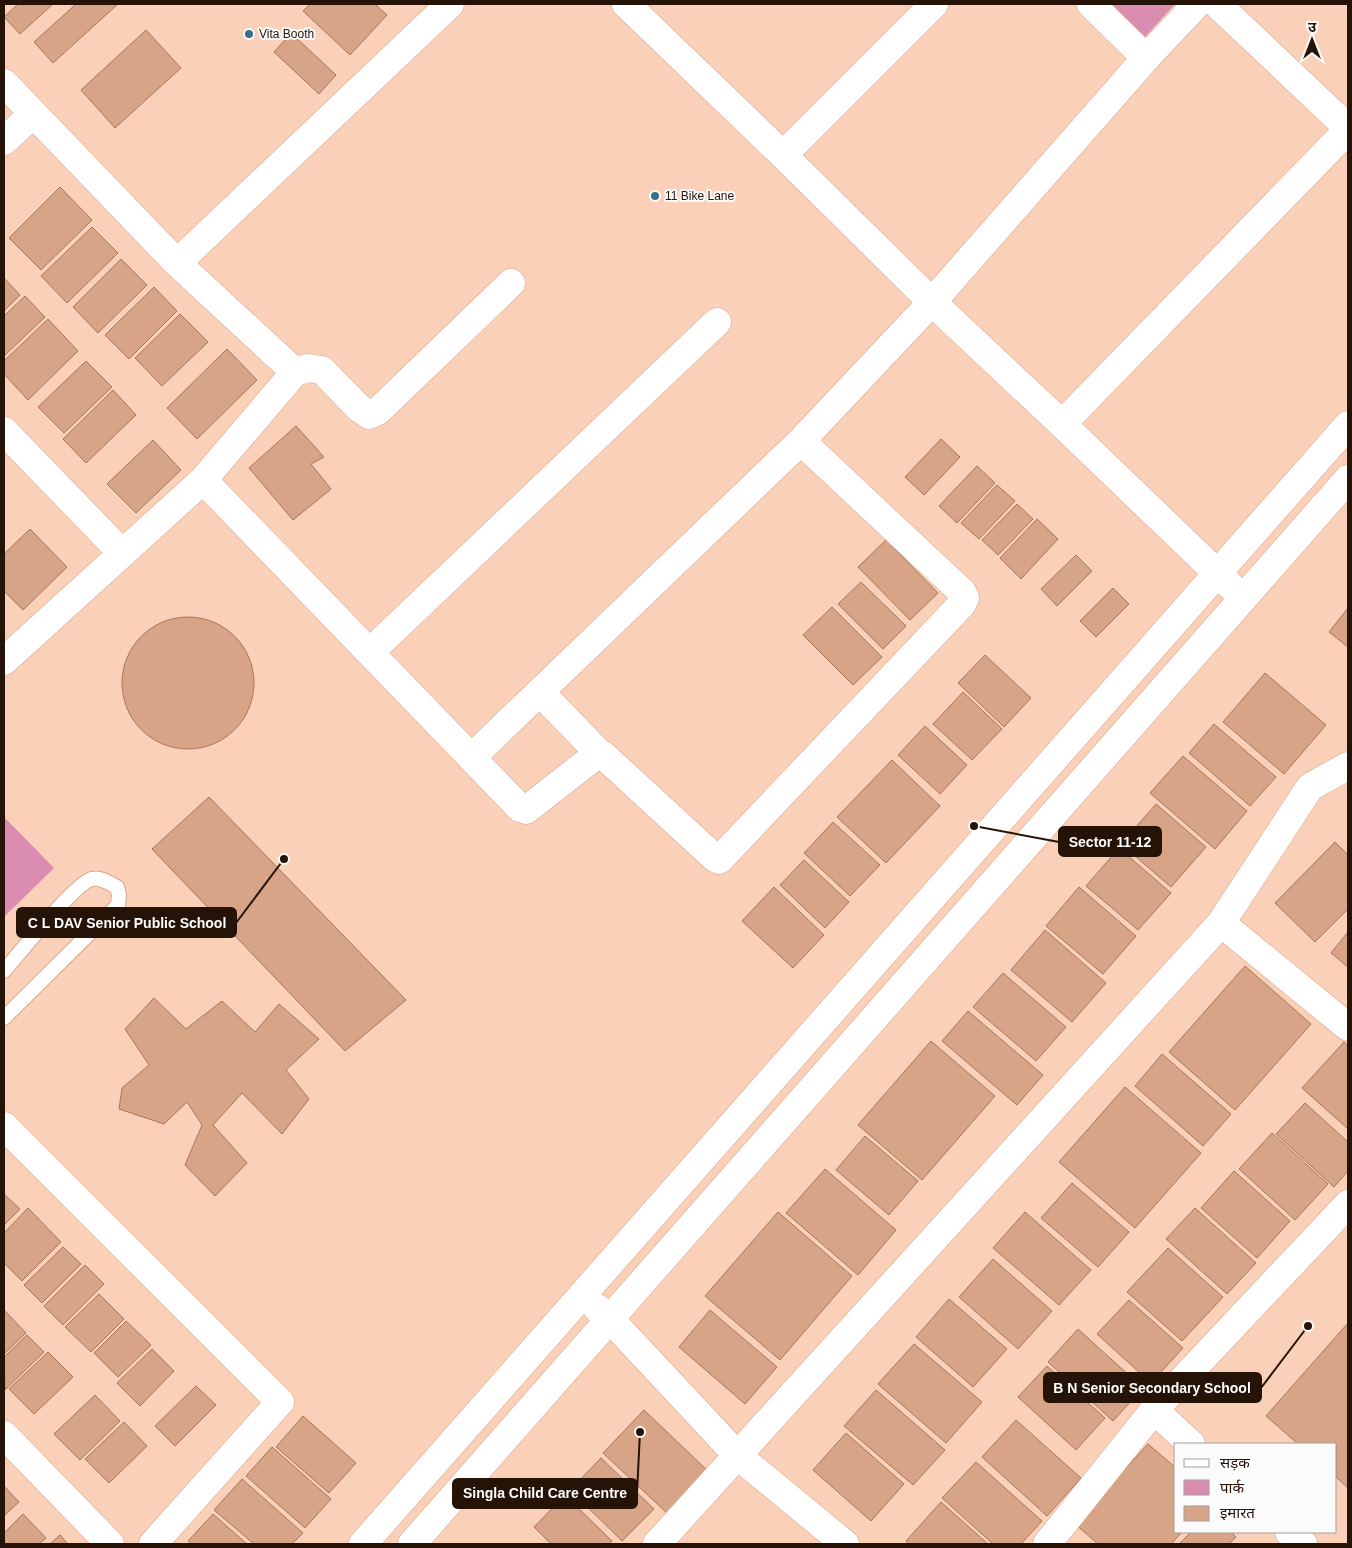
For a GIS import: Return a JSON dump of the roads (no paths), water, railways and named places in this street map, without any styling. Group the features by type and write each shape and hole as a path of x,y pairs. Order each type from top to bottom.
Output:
{"street":[{"path":"177,263 450,4"},
{"path":"783,155 934,4"},
{"path":"1091,4 1146,58"},
{"path":"472,757 801,441 932,302 1146,58 1198,4"},
{"path":"1062,424 1348,129 1217,4"},
{"path":"638,8 932,302 1243,598"},
{"path":"4,83 177,263 295,372"},
{"path":"4,141 33,114"},
{"path":"4,661 203,480 295,372 308,368 322,370 369,415 378,411 511,283"},
{"path":"370,652 717,322"},
{"path":"363,1544 1348,425"},
{"path":"4,431 122,553"},
{"path":"540,692 599,753 719,860 962,604 965,598 962,592 801,441"},
{"path":"412,1544 1348,479"},
{"path":"203,480 520,808 526,810 599,753"},
{"path":"657,1544 1221,923 1310,787 1348,766"},
{"path":"1221,923 1348,1026"},
{"path":"4,1126 280,1402 152,1544"},
{"path":"1047,1544 1154,1410 1348,1204"},
{"path":"583,1295 610,1319 738,1456 845,1544"},
{"path":"1154,1410 1190,1443"},
{"path":"4,1435 110,1544"},
{"path":"1290,1533 1303,1544"}],"lane":[{"path":"4,971 73,892 89,879 101,879 117,887 119,895 118,905 4,1018"}],"place":[{"name":"Vita Booth","path":"249,34"},
{"name":"11 Bike Lane","path":"655,196"},
{"name":"Sector 11-12","path":"974,826"},
{"name":"C L DAV Senior Public School","path":"284,859"},
{"name":"B N Senior Secondary School","path":"1308,1326"},
{"name":"Singla Child Care Centre","path":"640,1432"}]}
